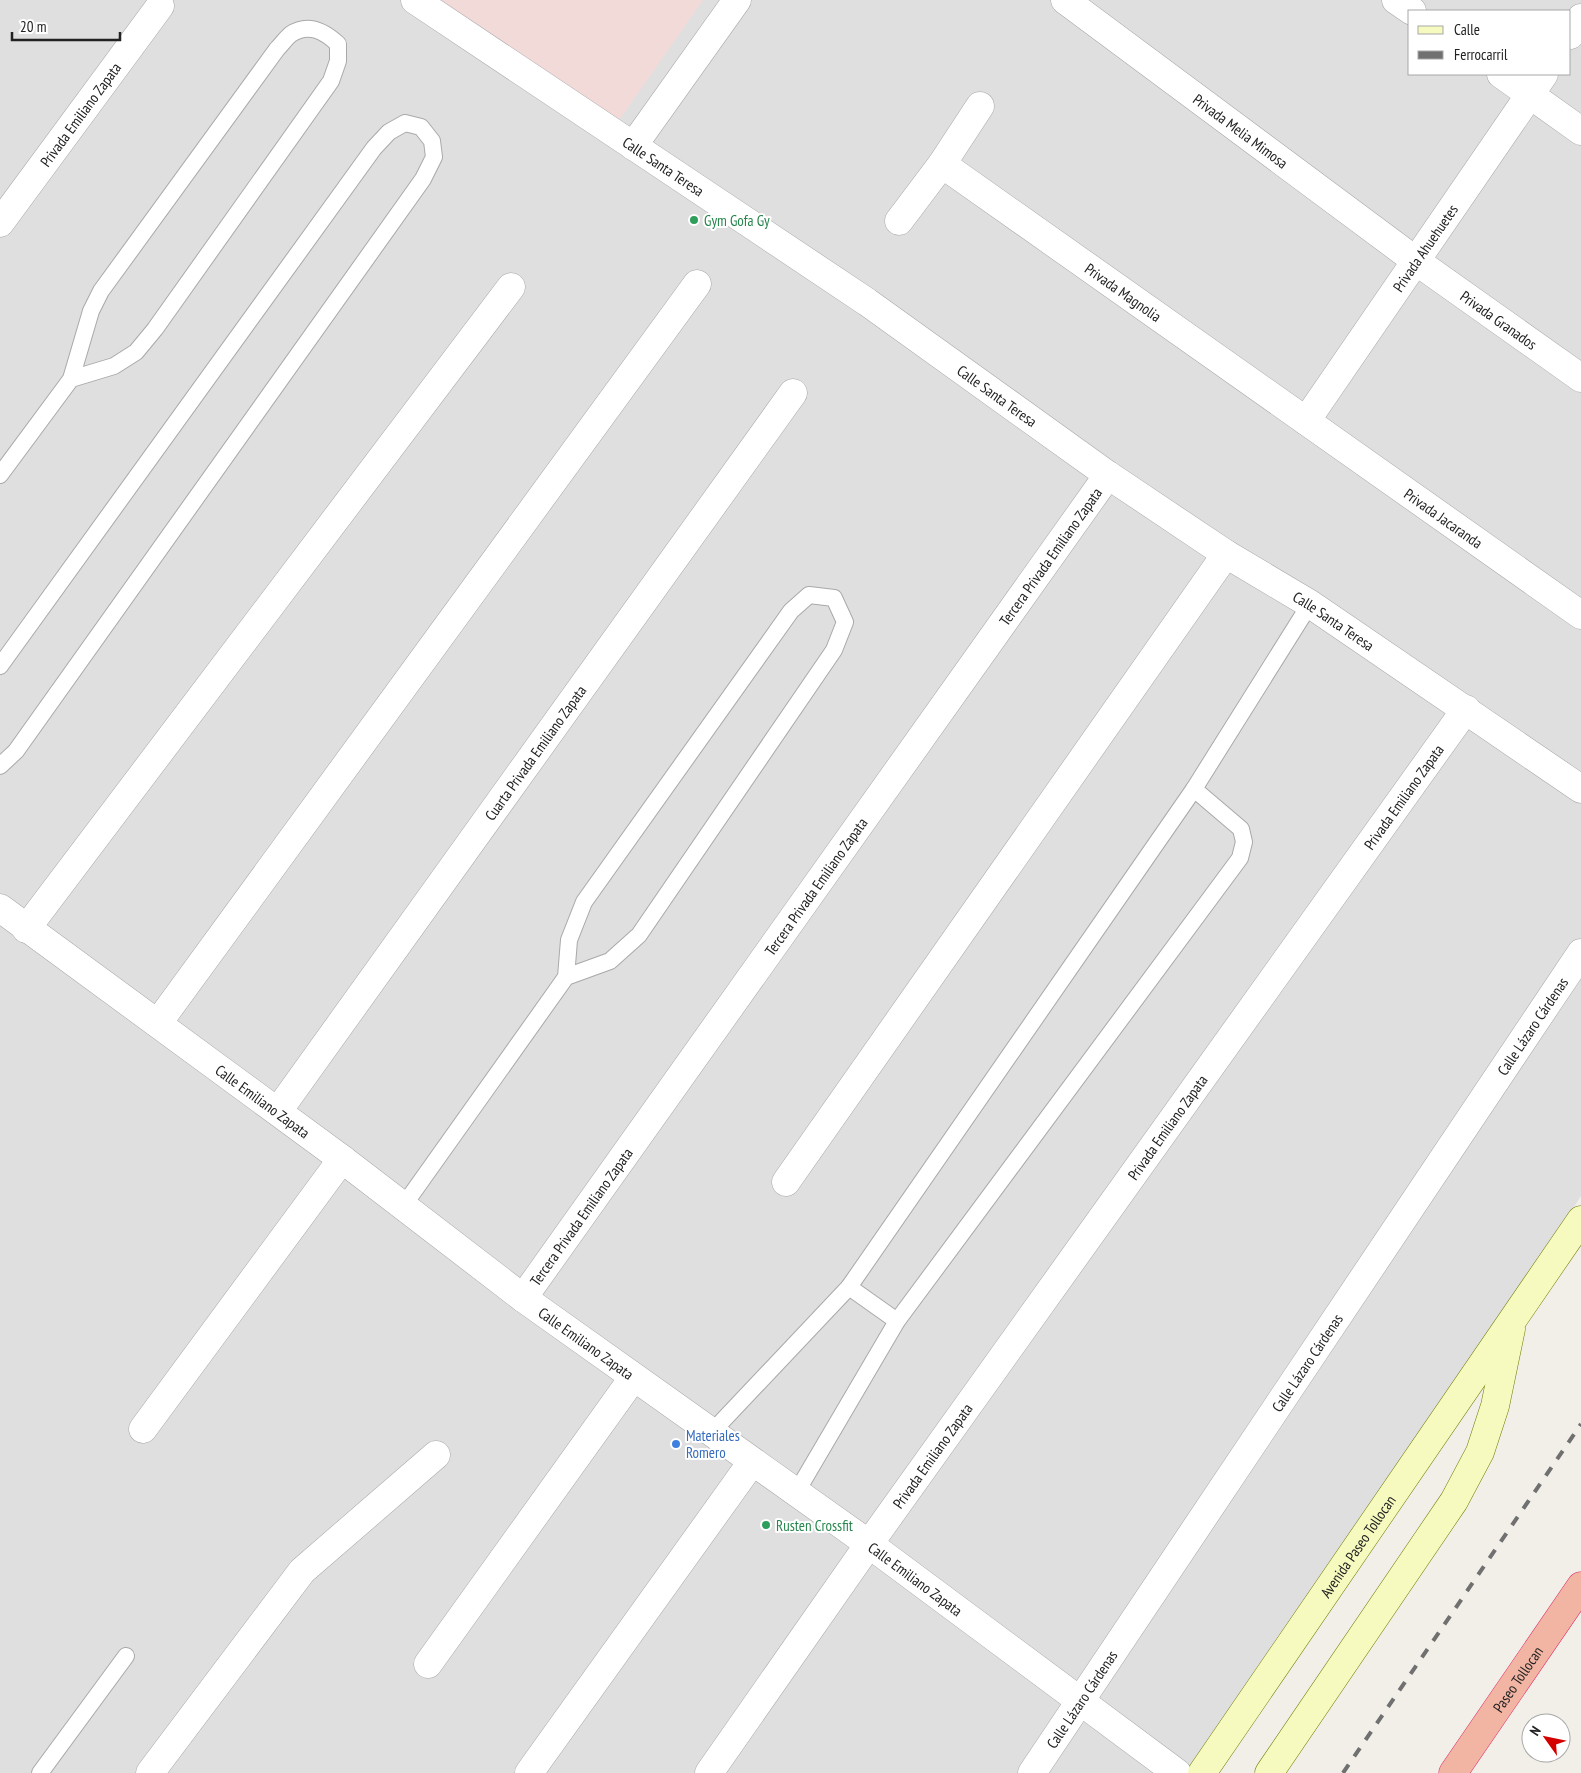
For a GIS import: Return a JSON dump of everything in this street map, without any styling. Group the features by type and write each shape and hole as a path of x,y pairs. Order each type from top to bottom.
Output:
{"highway":[{"name":"Paseo Tollocan","path":"1453,1773 1581,1586"}],"main road":[{"name":"Avenida Paseo Tollocan","path":"1202,1773 1581,1220"},
{"name":"Avenida Paseo Tollocan","path":"1269,1773 1454,1501 1480,1452 1495,1406 1513,1318"}],"street":[{"name":"Calle Santa Teresa","path":"415,0 867,302 1108,475 1226,554 1310,604 1581,789"},
{"path":"633,146 737,0"},
{"name":"Privada Melia Mimosa","path":"1064,0 1416,261"},
{"path":"1396,0 1411,10"},
{"name":"Privada Emiliano Zapata","path":"0,223 160,6"},
{"path":"1571,33 1581,18"},
{"path":"1504,75 1537,84 1581,131"},
{"name":"Privada Ahuehuetes","path":"1306,421 1537,84"},
{"path":"899,222 942,164 980,106"},
{"name":"Privada Magnolia","path":"942,164 1306,421"},
{"name":"Privada Granados","path":"1416,261 1581,378"},
{"path":"158,1023 697,284"},
{"path":"26,929 510,286"},
{"name":"Cuarta Privada Emiliano Zapata","path":"278,1111 793,393"},
{"name":"Privada Jacaranda","path":"1306,421 1581,615"},
{"name":"Tercera Privada Emiliano Zapata","path":"523,1298 1108,475"},
{"path":"786,1182 1226,554"},
{"name":"Privada Emiliano Zapata","path":"709,1773 869,1544 1466,709"},
{"name":"Calle Emiliano Zapata","path":"0,908 26,929 278,1111 404,1205 523,1298 869,1544 1079,1702 1178,1773"},
{"name":"Calle Lázaro Cárdenas","path":"1032,1773 1581,953"},
{"path":"143,1429 342,1159"},
{"path":"428,1664 633,1378"},
{"path":"150,1773 302,1571 436,1455"},
{"path":"529,1773 752,1462"}],"lane":[{"path":"0,475 71,379 91,310 101,291 271,57 292,33 308,28 325,32 338,44 338,61 331,81 155,329 136,352 114,366 71,379"},
{"path":"0,666 374,148 389,132 405,123 421,127 432,142 434,157 423,179 16,751 0,766"},
{"path":"404,1205 566,977 570,940 584,902 601,878 791,611 809,595 834,598 845,622 834,650 638,935 610,960 566,977"},
{"path":"712,1433 849,1287 1194,789 1310,604"},
{"path":"796,1493 897,1321 1240,858 1244,842 1240,829 1194,789"},
{"path":"849,1287 897,1321"},
{"path":"40,1773 126,1656"}],"shaded area":[{"path":"0,0 1581,0 1581,1196 1205,1773 0,1773"},
{"path":"435,0 703,0 615,126"}],"railway":[{"path":"1343,1773 1581,1424"}],"place":[{"name":"Gym Gofa Gy","path":"694,220"},
{"name":"Materiales Romero","path":"676,1444"},
{"name":"Rusten Crossfit","path":"766,1525"}]}
